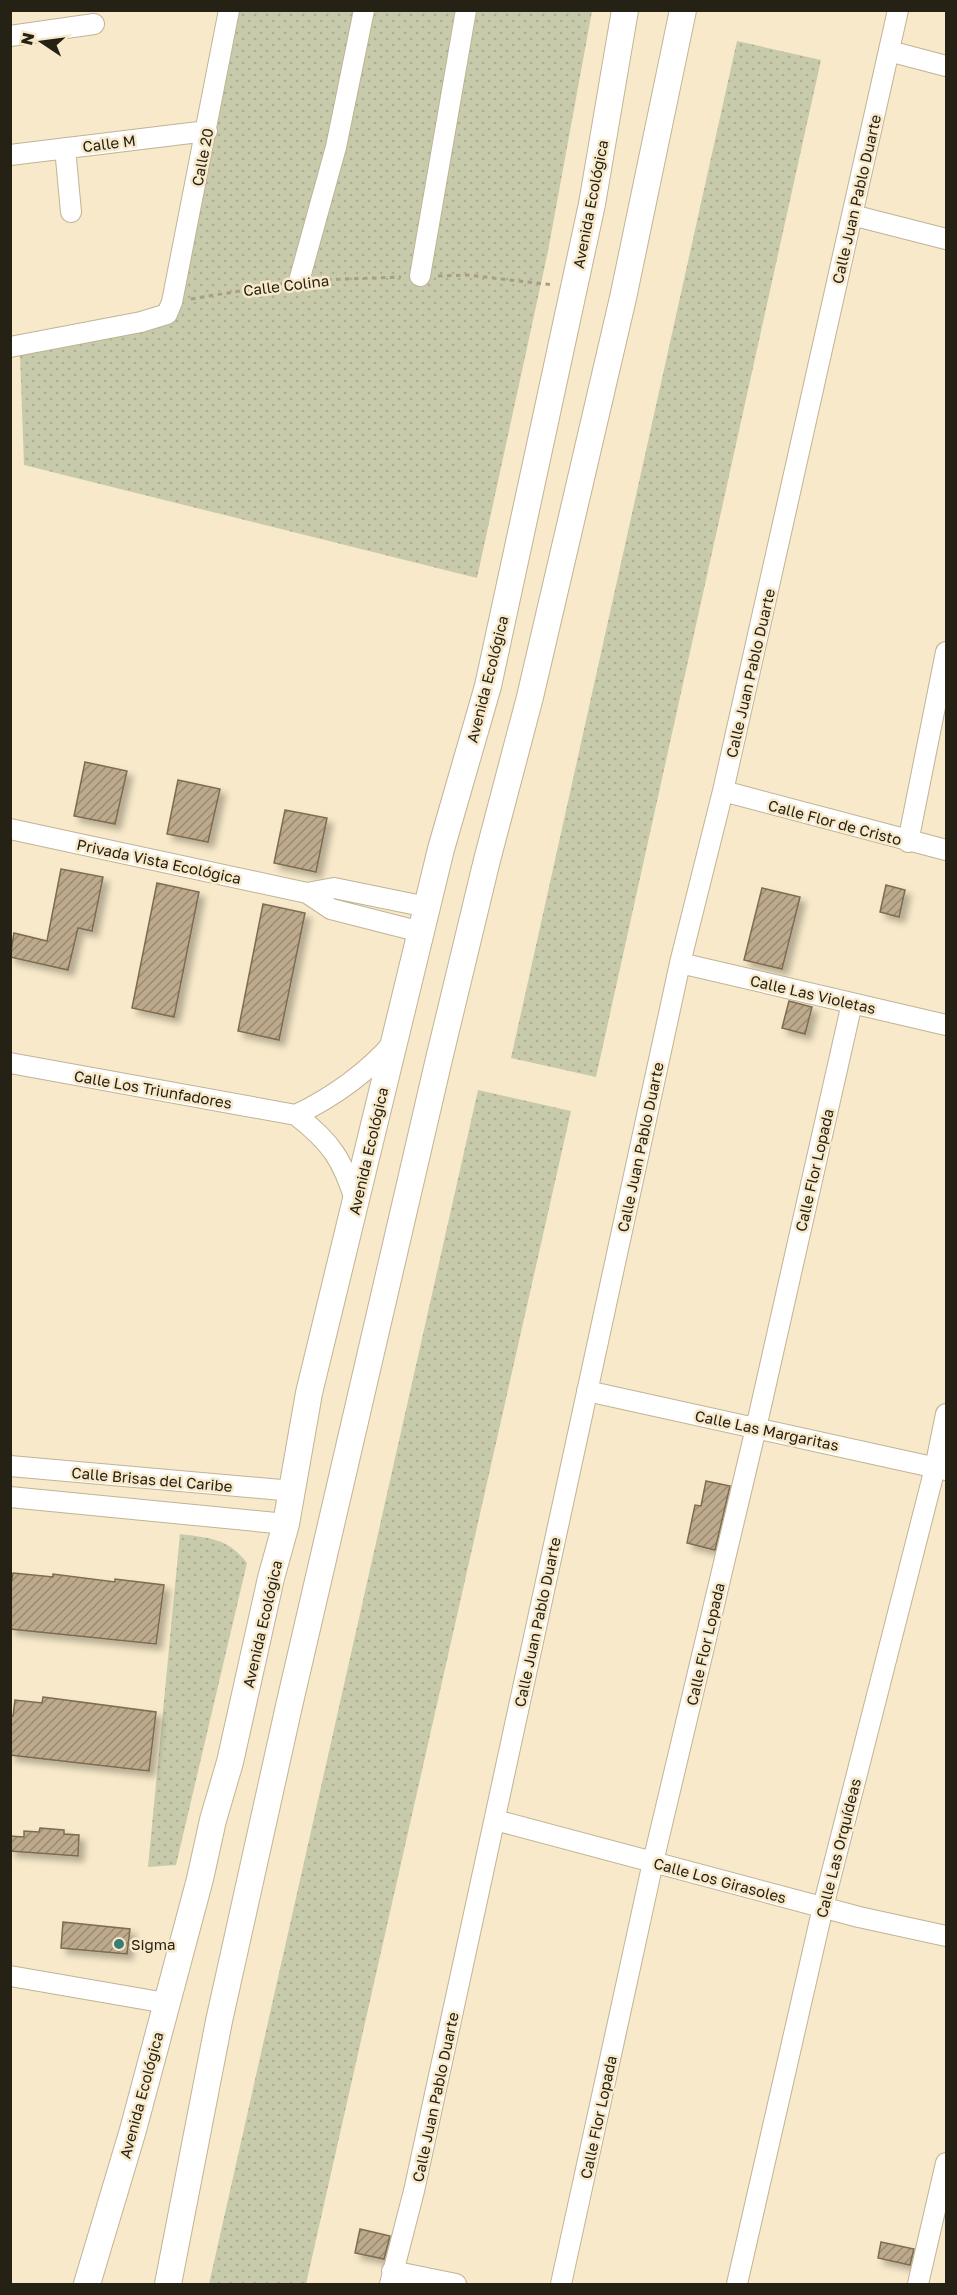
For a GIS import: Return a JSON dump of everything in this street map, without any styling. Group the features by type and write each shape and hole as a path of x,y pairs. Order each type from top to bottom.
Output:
{"main road":[{"name":"Avenida Ecológica","path":"87,2284 132,2130 230,1762 271,1578 286,1524 309,1393 441,849 488,686 592,204 625,10"},
{"path":"168,2284 219,2021 287,1718 442,1048 530,697 623,298 683,10"}],"street":[{"name":"Calle 20","path":"172,302 229,10"},
{"path":"299,281 336,147 364,10"},
{"path":"420,276 466,10"},
{"name":"Calle Juan Pablo Duarte","path":"391,2278 414,2191 680,963 723,791 898,10"},
{"path":"10,36 94,24"},
{"path":"889,51 946,66"},
{"name":"Calle M","path":"10,156 207,131"},
{"path":"64,148 71,212"},
{"path":"852,215 946,238"},
{"path":"10,347 141,322 167,314 172,302"},
{"path":"908,842 946,652"},
{"name":"Calle Flor de Cristo","path":"723,791 908,842 946,850"},
{"name":"Privada Vista Ecológica","path":"10,829 307,893 331,909 421,932"},
{"name":"Privada Vista Ecológica","path":"307,893 334,888 427,907"},
{"name":"Calle Las Violetas","path":"680,963 946,1025"},
{"name":"Calle Flor Lopada","path":"561,2284 653,1862 756,1428 852,1003"},
{"path":"296,1115 325,1101 351,1084 374,1065 394,1042"},
{"name":"Calle Los Triunfadores","path":"10,1063 296,1115 319,1132 336,1153 348,1177 356,1204"},
{"name":"Calle Las Margaritas","path":"587,1391 941,1469"},
{"name":"Calle Las Orquídeas","path":"737,2284 823,1907 941,1469 946,1414"},
{"name":"Calle Brisas del Caribe","path":"10,1466 293,1491"},
{"name":"Calle Brisas del Caribe","path":"10,1497 286,1524"},
{"name":"Calle Los Girasoles","path":"495,1820 859,1917 946,1935"},
{"path":"10,1976 166,2003"},
{"path":"918,2284 946,2163"},
{"path":"391,2278 456,2284"}],"path":[{"name":"Calle Colina","path":"172,302 299,281 420,276 467,275 574,287"}],"green space":[{"path":"238,11 592,11 548,251 477,578 24,465 20,354 158,325 178,315"},
{"path":"737,41 821,60 596,1077 511,1058"},
{"path":"478,1090 571,1111 306,2284 209,2284"},
{"path":"180,1534 209,1538 225,1544 233,1548 247,1563 176,1865 148,1867"}],"building":[{"path":"85,762 127,771 115,824 74,816"},
{"path":"178,780 220,789 208,842 167,834"},
{"path":"285,810 327,818 316,872 274,863"},
{"path":"61,869 103,877 92,931 78,928 68,970 10,957 14,933 47,941"},
{"path":"157,883 199,892 174,1017 132,1008"},
{"path":"886,885 905,890 899,917 880,912"},
{"path":"762,888 800,897 782,969 744,960"},
{"path":"263,904 305,913 279,1040 238,1031"},
{"path":"789,1001 812,1007 805,1034 782,1028"},
{"path":"706,1481 730,1486 715,1550 687,1543 695,1505 701,1506"},
{"path":"13,1573 53,1577 53,1574 115,1582 115,1579 164,1585 156,1644 10,1629 10,1589"},
{"path":"43,1697 156,1712 149,1771 10,1755 10,1715 13,1716 15,1700 42,1703"},
{"path":"40,1828 64,1830 64,1834 79,1835 78,1856 10,1851 10,1836 24,1837 24,1831 39,1832"},
{"path":"63,1922 130,1929 127,1954 61,1948"},
{"path":"360,2229 390,2236 384,2259 355,2253"},
{"path":"881,2242 914,2249 910,2265 878,2258"}],"place":[{"name":"Sigma","path":"119,1944"}]}
